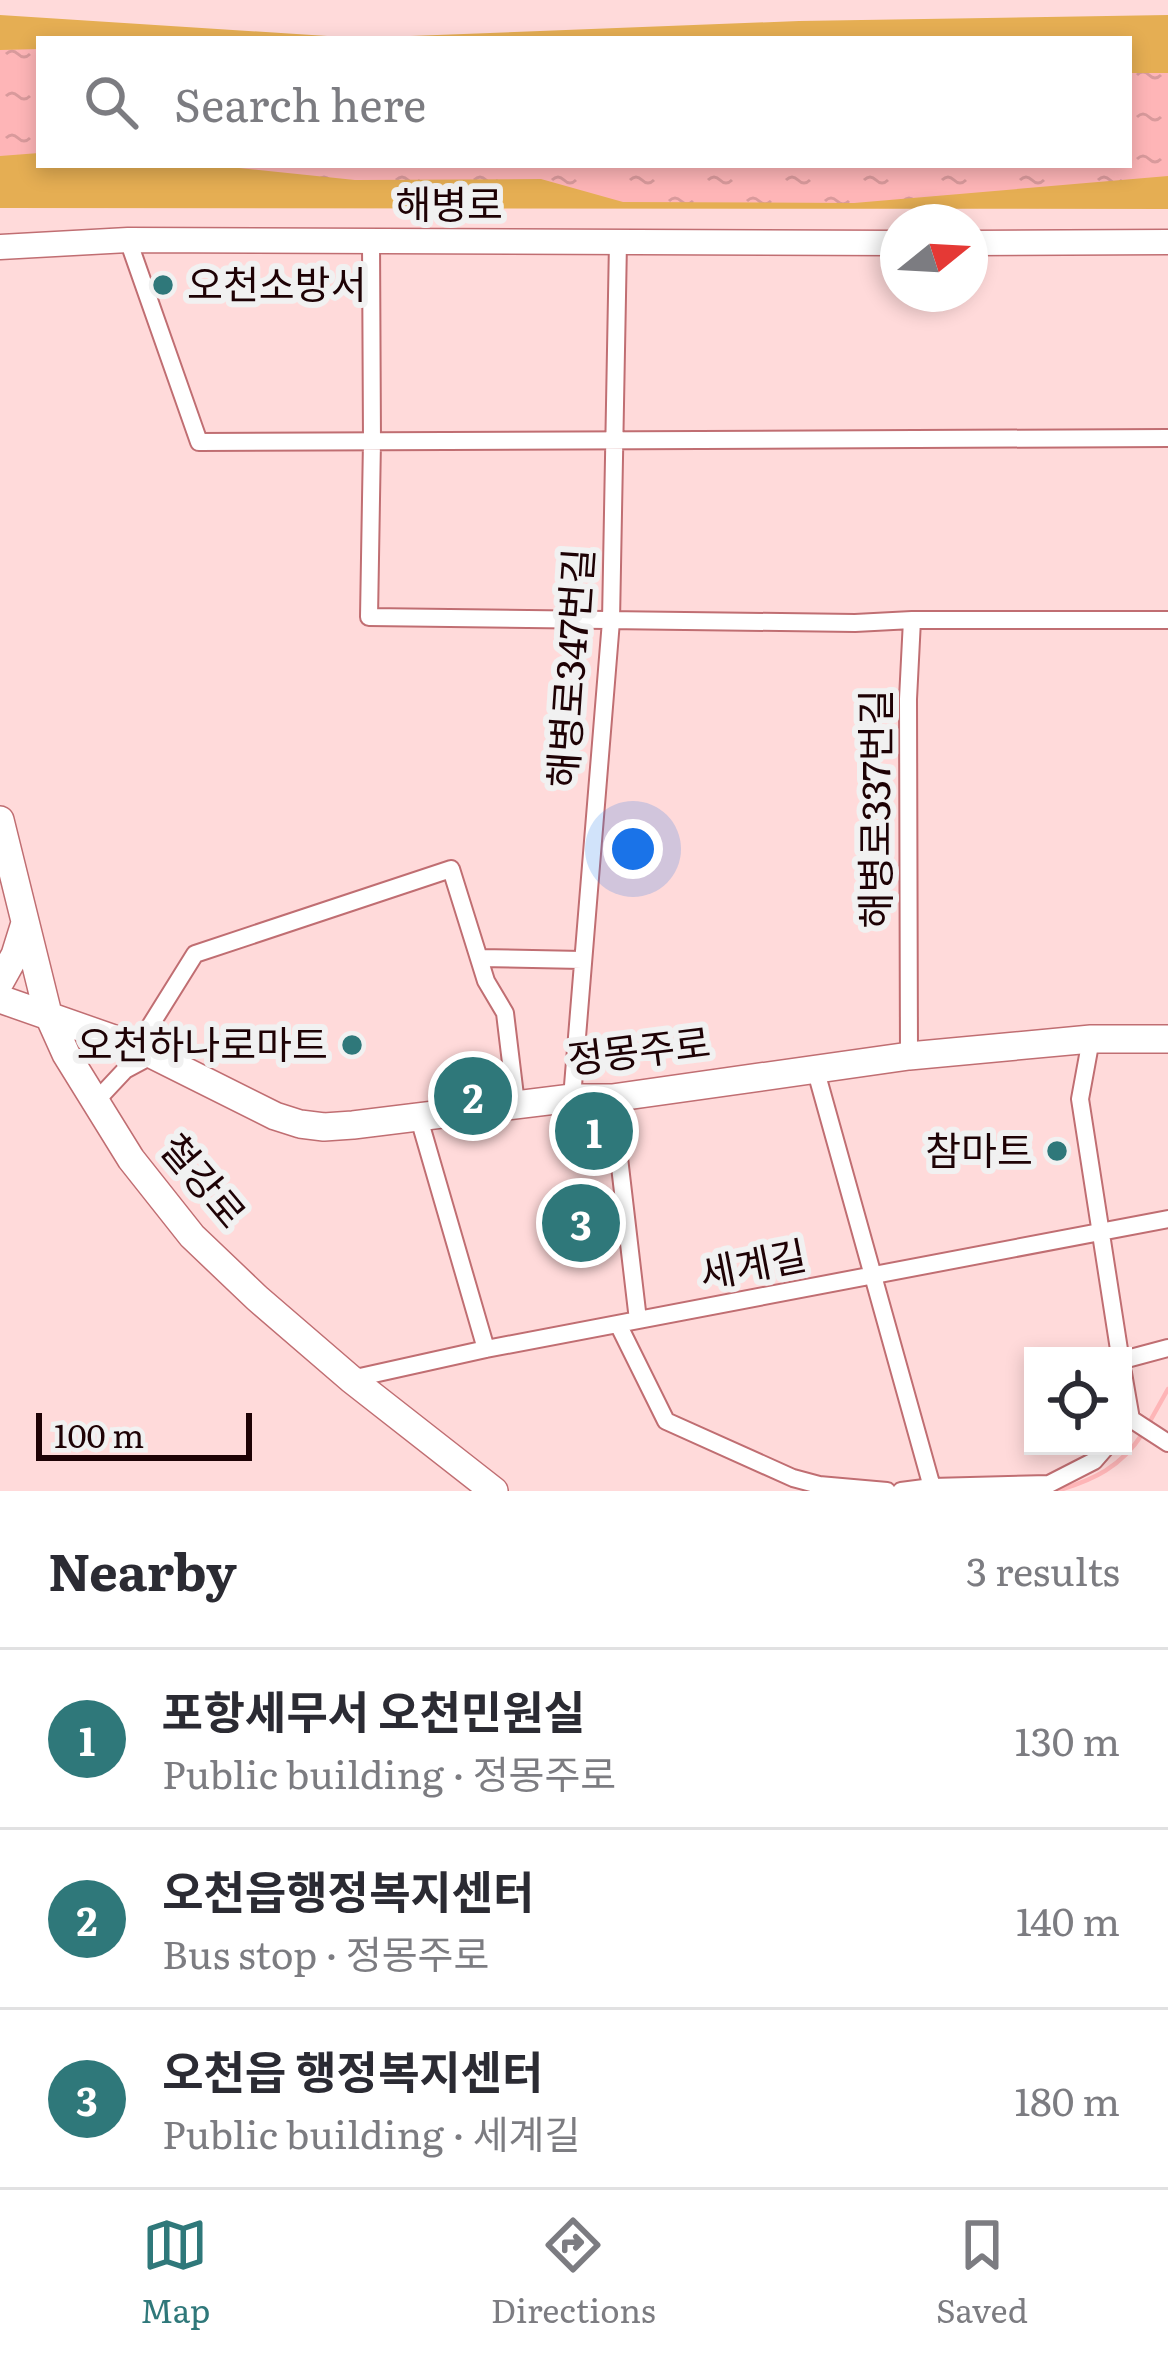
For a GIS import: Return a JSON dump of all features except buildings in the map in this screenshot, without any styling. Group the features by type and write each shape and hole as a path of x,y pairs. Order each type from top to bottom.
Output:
{"main road":[{"name":"해병로","path":"0,247 128,240 880,243"},
{"path":"988,243 1168,242"},
{"name":"철강로","path":"0,820 48,1014 70,1060 131,1159 192,1236 257,1298 494,1491"},
{"path":"0,982 25,923"},
{"path":"32,952 58,998 89,1029 71,1044 70,1060"},
{"path":"0,1001 70,1060"},
{"name":"정몽주로","path":"0,1001 145,1051 275,1116 324,1127 516,1104 612,1098 909,1056 1090,1039 1168,1039"}],"street":[{"path":"128,240 199,442 1168,438"},
{"path":"370,241 369,616 855,623 1168,620"},
{"name":"해병로347번길","path":"572,1099 611,621 618,242"},
{"name":"해병로337번길","path":"909,1056 912,620"},
{"path":"95,1102 145,1051 195,954 451,869 486,981 506,1012 516,1104"},
{"path":"479,958 582,960"},
{"path":"1090,1039 1079,1099 1119,1347"},
{"path":"815,1068 932,1487"},
{"path":"612,1098 638,1320"},
{"path":"418,1115 486,1349"},
{"name":"세계길","path":"351,1379 1168,1219"},
{"path":"618,1324 666,1421 793,1478 887,1491"},
{"path":"1132,1356 1168,1348"},
{"path":"1132,1425 1164,1441"},
{"path":"901,1491 1049,1484 1099,1455"}],"shaded area":[{"path":"0,15 327,36 36,36 36,168 1132,168 1132,36 410,36 799,21 1168,15 1168,209 988,209 988,204 880,204 880,209 0,208"}],"water":[{"path":"36,49 36,153 0,156 0,50"},
{"path":"1132,73 1168,73 1168,176 854,203 623,202 541,179 355,180 239,168 1132,168"}],"waterway":[{"path":"1149,1423 1168,1389"},
{"path":"1056,1491 1106,1471 1143,1433"}],"place":[{"name":"오천소방서","path":"163,285"},
{"name":"오천하나로마트","path":"352,1045"},
{"name":"오천읍행정복지센터","path":"473,1096"},
{"name":"포항세무서 오천민원실","path":"594,1131"},
{"name":"참마트","path":"1057,1151"},
{"name":"오천읍 행정복지센터","path":"581,1223"}]}
